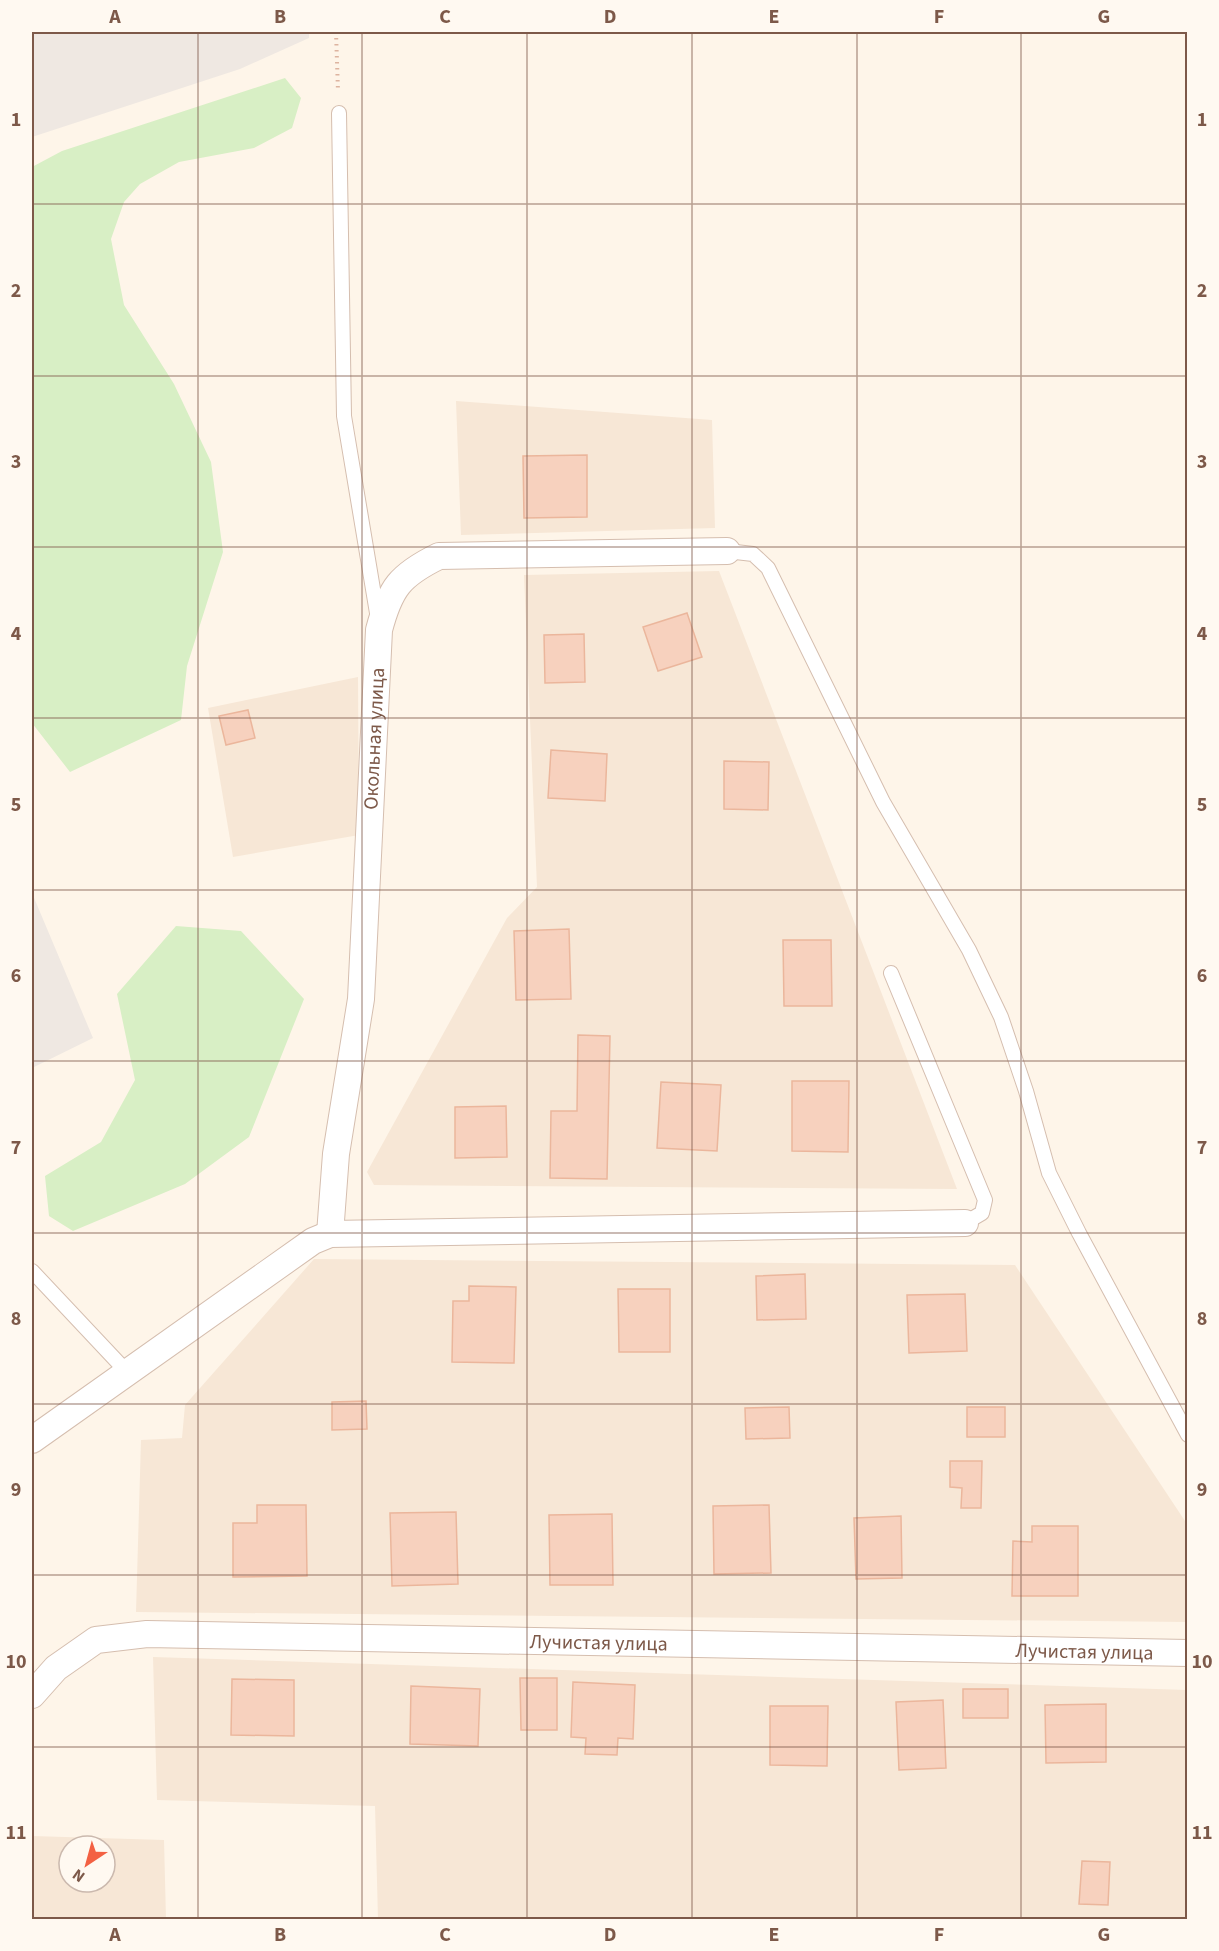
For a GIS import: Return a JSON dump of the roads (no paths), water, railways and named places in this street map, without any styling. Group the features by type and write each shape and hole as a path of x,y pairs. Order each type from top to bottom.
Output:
{"street":[{"name":"Окольная улица","path":"330,1234 336,1154 361,999 379,630 386,605 398,583 416,567 439,556 727,551"},
{"path":"32,1440 313,1241 330,1234 965,1223"},
{"name":"Лучистая улица","path":"32,1695 56,1668 96,1640 147,1634 1188,1653"}],"lane":[{"path":"339,113 344,416 379,630"},
{"path":"727,551 753,554 768,568 883,802 969,950 1001,1017 1026,1091 1049,1173 1188,1435"},
{"path":"891,973 985,1200 982,1213 965,1223"},
{"path":"32,1271 127,1372"}]}
